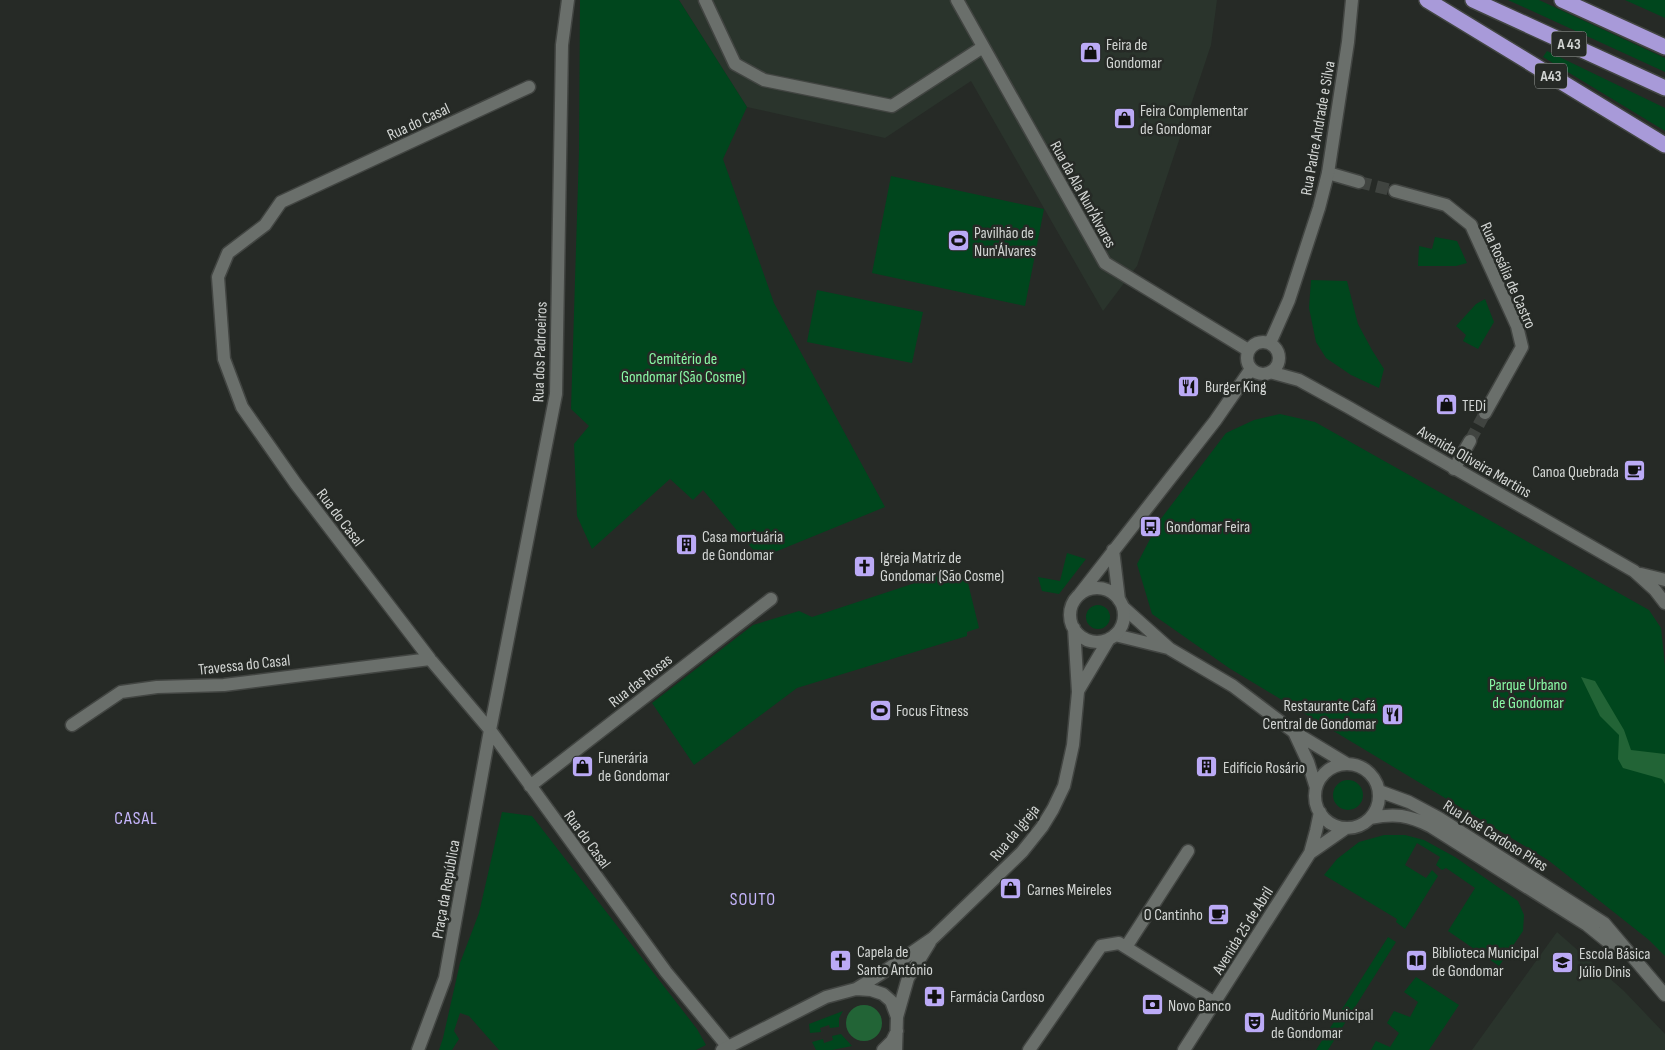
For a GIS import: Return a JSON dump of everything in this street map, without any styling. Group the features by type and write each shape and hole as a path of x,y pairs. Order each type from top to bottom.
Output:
{"highway":[{"name":"A43","path":"1427,0 1665,145"},
{"name":"A 43","path":"1473,0 1665,88"},
{"name":"A 43","path":"1562,0 1665,47"}],"street":[{"name":"Rua dos Padroeiros","path":"490,730 556,394 562,45 568,0"},
{"path":"705,0 735,64 764,80 892,106 983,46"},
{"name":"Rua da Ala Nun'Álvares","path":"957,0 1104,263 1248,350"},
{"name":"Rua Padre Andrade e Silva","path":"1270,343 1289,300 1319,208 1328,173 1348,42 1352,0"},
{"name":"Rua do Casal","path":"529,87 281,202 265,224 228,253 218,277 224,359 242,407 296,484 430,659 490,730 666,972 725,1049"},
{"path":"1328,173 1359,182"},
{"name":"Rua Rosália de Castro","path":"1395,191 1446,205 1471,225 1517,326 1522,347 1486,413"},
{"path":"1256,343 1270,343 1276,348 1278,361 1270,372 1260,374 1251,369 1247,360 1248,350 1256,343"},
{"name":"Avenida Oliveira Martins","path":"1278,361 1299,380 1634,571 1656,590 1665,603"},
{"path":"1113,550 1124,615 1123,622 1120,629 1112,637 1101,642 1085,639 1079,635 1071,622 1074,601 1113,550 1215,421 1251,369"},
{"name":"Avenida Oliveira Martins","path":"1270,372 1299,380"},
{"path":"1454,469 1470,441"},
{"name":"Avenida Oliveira Martins","path":"1634,571 1665,580"},
{"path":"1079,595 1088,590 1096,589 1105,590 1113,594 1121,604 1170,649 1233,686 1294,732 1347,764"},
{"name":"Rua das Rosas","path":"530,786 771,599"},
{"name":"Rua da Igreja","path":"856,989 933,938 1022,852 1054,809 1064,786 1069,767 1078,692 1074,628"},
{"path":"1112,637 1170,649"},
{"name":"Rua da Igreja","path":"1078,692 1112,637"},
{"name":"Travessa do Casal","path":"72,725 121,692 157,687 224,685 430,659"},
{"name":"Praça da República","path":"418,1050 445,978 490,730"},
{"path":"1294,732 1308,762 1316,788 1316,805 1326,821 1336,826 1355,827 1370,818 1376,810 1379,801 1379,791 1372,775 1356,765 1337,765 1327,770 1320,778 1316,788"},
{"name":"Rua José Cardoso Pires","path":"1379,791 1409,802 1440,818 1590,920 1605,939 1648,976 1665,995"},
{"name":"Avenida 25 de Abril","path":"1184,1050 1310,853 1320,812"},
{"name":"Rua José Cardoso Pires","path":"1370,818 1389,814 1418,820 1590,920"},
{"name":"Avenida 25 de Abril","path":"1310,853 1346,828"},
{"path":"1126,947 1188,851"},
{"name":"Rua da Igreja","path":"896,1050 898,1017 908,978 933,938"},
{"path":"1029,1050 1101,946 1118,943 1126,947 1214,1003"},
{"path":"725,1049 826,997 856,989 870,990 883,994 891,1001 898,1017"},
{"path":"883,1050 892,1041 897,1031"}],"shaded area":[{"path":"679,0 1217,0 1211,45 1137,266 1103,311 971,81 885,138 747,107"},
{"path":"1581,677 1595,681 1624,730 1631,750 1665,754 1665,784 1662,779 1623,768 1618,759 1619,735 1600,716"},
{"name":"Escola Básica Júlio Dinis","path":"1557,932 1624,991 1665,1034 1665,1050 1472,1050"},
{"path":"864,1005 871,1006 877,1010 881,1016 881,1030 877,1036 871,1040 864,1041 857,1040 851,1036 847,1030 846,1023 847,1016 851,1010 857,1006"}],"green space":[{"name":"Cemitério de Gondomar (São Cosme)","path":"580,0 679,0 747,107 723,159 774,303 885,507 760,558 703,490 693,500 670,479 592,549 577,516 574,444 589,426 571,409 579,152"},
{"path":"1508,0 1539,0 1665,58 1665,72"},
{"path":"1625,0 1665,0 1665,18"},
{"path":"1547,51 1665,108 1665,131 1543,57"},
{"name":"Pavilhão de Nun'Álvares","path":"891,176 1044,209 1025,306 872,273"},
{"path":"1435,237 1457,241 1467,263 1456,266 1418,266 1419,246 1432,249"},
{"path":"1311,280 1347,281 1358,324 1384,369 1379,388 1351,375 1326,358 1316,342 1309,308"},
{"path":"817,290 923,312 912,363 807,342"},
{"path":"1485,299 1494,322 1478,349 1463,341 1466,335 1456,326 1476,304"},
{"name":"Parque Urbano de Gondomar","path":"1280,414 1315,422 1649,610 1661,628 1665,666 1665,956 1649,940 1548,860 1229,668 1152,614 1137,564 1160,520 1226,433 1254,420"},
{"path":"1067,553 1086,559 1059,594 1042,591 1038,577 1060,581"},
{"path":"934,575 967,579 979,628 967,632 967,636 797,688 694,765 652,703 753,625 799,611 812,617"},
{"path":"1098,605 1107,608 1110,617 1107,626 1098,629 1089,626 1086,617 1089,608"},
{"path":"1348,780 1354,781 1362,789 1362,801 1354,809 1348,810 1342,809 1334,801 1333,795 1334,789 1342,781"},
{"path":"502,812 532,816 697,1029 706,1045 696,1050 499,1050 469,1016 460,1013 454,1031 459,1039 452,1050 439,1050 460,963 479,913"},
{"path":"1384,835 1405,835 1424,840 1455,857 1518,901 1524,915 1523,931 1499,966 1448,931 1475,888 1446,868 1442,870 1436,865 1440,857 1417,843 1405,865 1426,878 1432,870 1438,876 1405,929 1396,922 1397,919 1324,875 1337,859 1359,842"},
{"path":"1388,937 1396,942 1328,1050 1316,1050"},
{"path":"1416,977 1459,1005 1429,1050 1371,1050 1376,1041 1390,1047 1399,1033 1387,1023 1394,1011 1410,1017 1418,1002 1404,992"},
{"path":"843,1011 839,1018 839,1027 830,1028 829,1025 820,1028 821,1032 810,1033 809,1024"},
{"path":"841,1034 852,1046 832,1050 816,1050 812,1042 823,1039 824,1043 833,1040 832,1036"}],"tunnel":[{"path":"1359,182 1395,191"},
{"path":"1470,441 1485,413"}],"place":[{"name":"Feira de Gondomar","path":"1090,53"},
{"name":"Feira Complementar de Gondomar","path":"1124,119"},
{"name":"Pavilhão de Nun'Álvares","path":"958,241"},
{"name":"Burger King","path":"1189,386"},
{"name":"TEDi","path":"1446,405"},
{"name":"Canoa Quebrada","path":"1635,471"},
{"name":"Gondomar Feira","path":"1150,526"},
{"name":"Casa mortuária de Gondomar","path":"686,545"},
{"name":"Igreja Matriz de Gondomar (São Cosme)","path":"864,566"},
{"name":"Focus Fitness","path":"880,710"},
{"name":"Restaurante Cafá Central de Gondomar","path":"1392,714"},
{"name":"Funerária de Gondomar","path":"582,766"},
{"name":"Edifício Rosário","path":"1207,767"},
{"name":"Carnes Meireles","path":"1011,889"},
{"name":"O Cantinho","path":"1219,914"},
{"name":"Capela de Santo António","path":"841,960"},
{"name":"Biblioteca Municipal de Gondomar","path":"1416,961"},
{"name":"Escola Básica Júlio Dinis","path":"1563,962"},
{"name":"Farmácia Cardoso","path":"934,996"},
{"name":"Novo Banco","path":"1152,1005"},
{"name":"Auditório Municipal de Gondomar","path":"1255,1023"}],"district":[{"name":"CASAL","path":"136,818"},
{"name":"SOUTO","path":"753,899"}]}
